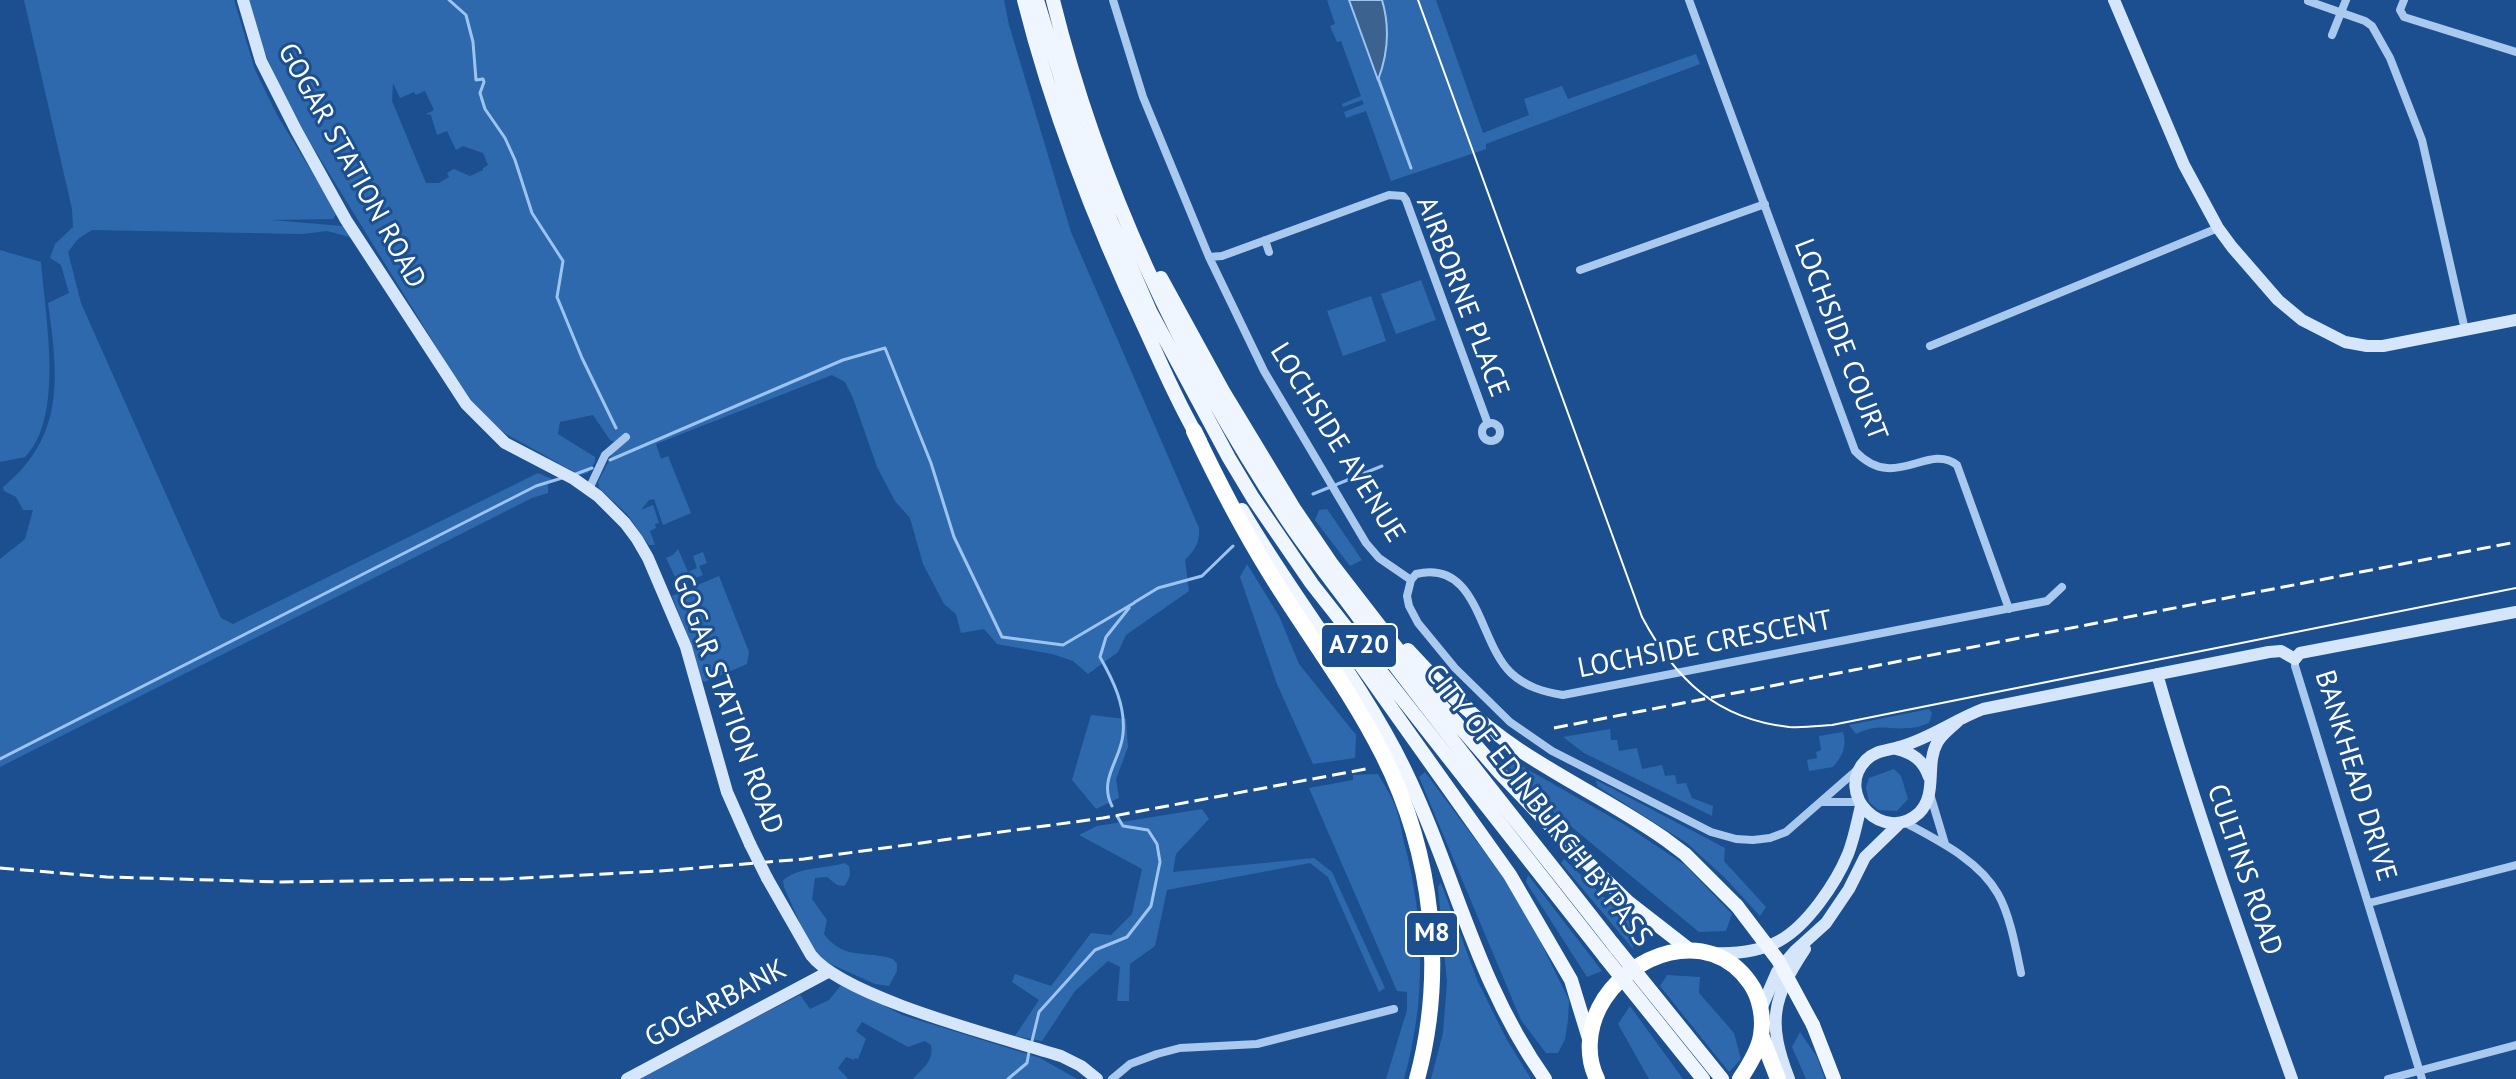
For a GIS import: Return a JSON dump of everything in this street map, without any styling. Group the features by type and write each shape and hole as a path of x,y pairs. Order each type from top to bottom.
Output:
{"highway":[{"name":"M8","path":"1194,431 1271,575 1338,674 1383,754 1402,799 1421,862 1432,931 1428,1030 1417,1079"},
{"path":"1585,1079 1591,1029 1607,994 1640,963 1661,955 1698,952 1725,960 1755,990 1761,1009 1761,1035 1778,1079"},
{"path":"1740,1079 1761,1035"},
{"path":"1590,1050 1597,1079"}],"main road":[{"name":"A720","path":"1024,0 1083,187 1117,270 1194,431 1281,575 1347,670 1387,735 1420,805 1491,987 1542,1076"},
{"name":"CITY OF EDINBURGH BYPASS","path":"1037,0 1077,131 1144,298 1253,498 1312,584 1376,668 1609,951 1722,1079"},
{"name":"CITY OF EDINBURGH BYPASS","path":"1053,0 1089,123 1127,217 1189,355 1239,445 1287,520 1703,1079"},
{"name":"A720","path":"1127,217 1262,457 1331,563 1440,704 1527,802 1628,902 1698,952"},
{"name":"A720","path":"1253,498 1305,586 1510,875 1571,980 1590,1050"},
{"name":"A720","path":"1361,600 1465,709 1519,749 1665,839 1685,854 1737,906 1785,970 1813,1025 1834,1079"}],"street":[{"name":"GOGAR STATION ROAD","path":"243,0 261,61 296,130 346,220 451,383 478,419 505,443 589,489 612,508 637,539 663,590 693,667 727,792 767,878 811,955 828,972 908,1008 1061,1056 1097,1079"},
{"name":"LOCHSIDE AVENUE","path":"1113,0 1143,97 1209,257 1264,371 1373,552 1411,580 1407,596 1418,623 1493,708 1552,751 1711,832 1736,839 1770,838 1786,832 1860,768"},
{"name":"LOCHSIDE COURT","path":"1689,0 1855,451 1866,463 1880,468 1938,459 1957,465 2009,609"},
{"path":"2114,0 2177,150 2218,228 2278,300 2302,320 2329,335 2367,346 2383,346 2516,320"},
{"path":"2332,35 2346,0"},
{"path":"2404,0 2400,10 2404,17 2516,52"},
{"path":"2308,1 2372,26 2390,58 2422,140 2465,330"},
{"name":"AIRBORNE PLACE","path":"1209,257 1217,258 1389,195 1403,196 1488,424"},
{"path":"1580,270 1765,204"},
{"path":"1930,346 2218,228"},
{"path":"1265,240 1269,252"},
{"path":"589,489 605,455 626,437"},
{"name":"LOCHSIDE CRESCENT","path":"1411,580 1416,574 1431,573 1459,582 1472,600 1496,654 1513,675 1536,689 1563,695 2047,601 2062,587"},
{"name":"BANKHEAD DRIVE","path":"2420,1075 2295,659 2300,653 2516,612"},
{"path":"1698,952 1725,953 1761,948 1780,941 1795,929 1832,886 1848,853 1860,804 1855,785 1860,768 1874,753 1896,749 1991,707 2276,651 2295,659"},
{"name":"CULTINS ROAD","path":"2157,674 2227,898 2292,1079"},
{"path":"1789,1079 1778,1038 1776,1011 1793,966 1843,899 1865,857 1902,822 1923,808 1929,794 1937,743 1958,721"},
{"path":"1896,749 1918,759 1926,768 1930,780"},
{"path":"1929,794 1945,844"},
{"path":"1822,802 1860,804 1882,822 1902,822 1945,844 1990,882 1999,896 2021,973"},
{"path":"2369,903 2516,865"},
{"path":"1761,1009 1777,972 1819,931"},
{"name":"GOGARBANK","path":"627,1079 828,972"},
{"path":"1112,1079 1130,1064 1180,1048 1257,1044 1394,1009"},
{"path":"2388,1079 2420,1075 2516,1045"}],"shaded area":[{"path":"24,0 234,0 255,70 277,115 337,213 333,219 271,220 342,226 353,238 327,231 303,234 92,230 78,239 68,252 81,303 221,618 233,624 538,473 552,479 548,484 548,493 532,498 0,767 0,559 25,539 33,510 23,510 16,497 4,491 3,487 38,447 48,425 55,379 48,303 69,293 61,265 50,258 55,244 73,227 72,209"},
{"path":"248,0 1004,0 1071,232 1199,528 1196,546 1185,560 1189,591 1126,635 1118,652 1088,674 1073,661 1052,654 997,644 984,629 961,633 956,614 944,604 923,564 910,518 895,501 877,467 845,382 832,375 656,444 661,459 668,456 691,513 663,525 654,499 649,500 641,510 653,505 659,523 650,531 655,545 649,545 627,514 599,488 598,482 618,443 610,440 593,415 560,422 558,434 595,457 588,473 580,475 506,434 471,403 290,110 253,26","holes":["393,83 400,98 425,91 434,110 426,114 431,115 437,135 447,131 456,150 463,146 483,153 488,165 470,176 454,169 447,173 449,177 439,183 426,183 392,101"]},
{"path":"1327,0 1436,0 1483,133 1529,115 1524,99 1562,86 1568,99 1696,54 1700,64 1486,144 1486,149 1391,181 1366,111 1346,118 1344,112 1364,104 1362,100 1343,107 1342,104 1361,96 1341,41 1337,42 1330,26 1335,24"},
{"path":"1349,0 1382,0 1387,40 1378,80"},
{"path":"0,250 41,262 50,364 45,417 37,439 25,457 0,462"},
{"path":"1421,280 1436,320 1396,334 1381,294"},
{"path":"1371,296 1386,341 1343,356 1327,311"},
{"path":"1327,509 1362,560 1350,566 1315,520 1319,510"},
{"path":"678,549 688,572 697,568 693,556 703,552 707,563 699,566 703,575 679,585 666,558"},
{"path":"1247,564 1279,616 1299,664 1356,735 1355,758 1313,764 1277,684 1240,577"},
{"path":"719,576 749,652 747,664 704,682 672,596"},
{"path":"1929,709 1932,713 1929,723 1914,728 1877,728 1856,734 1849,725"},
{"path":"1091,715 1126,719 1128,747 1116,779 1119,798 1096,809 1072,780"},
{"path":"1610,729 1611,740 1617,740 1619,751 1637,748 1642,769 1662,765 1665,776 1675,775 1677,784 1686,783 1692,798 1713,806 1712,816 1584,753 1563,737"},
{"path":"1843,732 1843,751 1833,767 1809,771 1807,760 1817,758 1816,752 1821,750 1819,736"},
{"path":"1513,761 1625,825 1685,865 1732,914 1726,931 1699,932 1533,795 1509,767"},
{"path":"1894,769 1901,776 1908,799 1897,811 1878,810 1869,802 1866,787 1869,778"},
{"path":"1425,772 1501,874 1530,920 1569,1000 1565,1039 1558,1053 1546,1053 1521,1020 1419,777"},
{"path":"1378,774 1398,816 1411,872 1419,931 1419,991 1404,1079 1386,1079 1407,1010 1407,992 1397,991 1309,788 1353,780 1353,775"},
{"path":"1596,780 1725,848 1724,861 1766,907 1760,916 1688,844 1597,786"},
{"path":"1202,809 1209,819 1176,854 1173,872 1314,858 1332,872 1385,988 1379,992 1328,877 1310,863 1167,890 1155,946 1130,964 1129,1001 1117,1001 1120,967 1108,961 1075,991 1042,1041 1015,1036 1039,1000 1012,982 1015,974 1051,986 1091,933 1111,935 1132,914 1142,869 1079,835 1097,826"},
{"path":"1564,859 1633,925 1633,949 1561,863"},
{"path":"844,863 849,866 850,872 844,886 827,877 815,878 812,899 827,920 824,934 848,951 893,959 897,971 889,986 875,984 824,961 809,944 784,887 783,881 795,873"},
{"path":"1528,875 1602,971 1587,977 1526,882"},
{"path":"1441,883 1478,982 1531,1079 1431,1079 1443,1033 1447,982 1438,887"},
{"path":"1667,975 1700,977 1699,993 1734,1033 1741,1059 1729,1072 1660,986"},
{"path":"842,984 902,1015 1040,1058 1077,1079 913,1079 929,1060 931,1045 925,1041 908,1047 862,1022 856,1031 866,1039 858,1059 846,1057 838,1068 848,1079 635,1079 800,995 810,1009 829,1000"},
{"path":"1630,1006 1683,1079 1649,1079 1618,1024"},
{"path":"1800,1032 1817,1057 1825,1079 1806,1079 1792,1047"}],"waterway":[{"path":"449,0 466,15 473,42 476,80 483,79 484,82 480,93 485,109 505,138 515,160 532,213 563,261 557,297 616,428"},
{"path":"1378,78 1411,168"},
{"path":"610,460 843,360 885,348 931,463 954,537 1002,637 1063,645 1134,603"},
{"path":"1313,494 1382,466"},
{"path":"573,475 592,468"},
{"path":"0,759 536,486 562,478"},
{"path":"1135,602 1158,588 1202,576 1233,546"},
{"path":"1112,806 1108,796 1109,778 1121,743 1123,724 1118,694 1100,657 1106,637 1129,608"},
{"path":"1031,1045 1039,1012 1095,950 1127,937 1151,906 1160,862 1157,844 1148,830 1123,826 1117,816"},
{"path":"1008,1079 1027,1063 1029,1052"}],"tram line":[{"path":"1418,0 1642,617 1684,677 1719,705 1763,723 1794,727 1832,725 2516,588"}],"railway":[{"path":"1554,728 2516,542"},
{"path":"0,868 107,877 281,882 505,879 660,871 804,859 1103,818 1366,769"}]}
